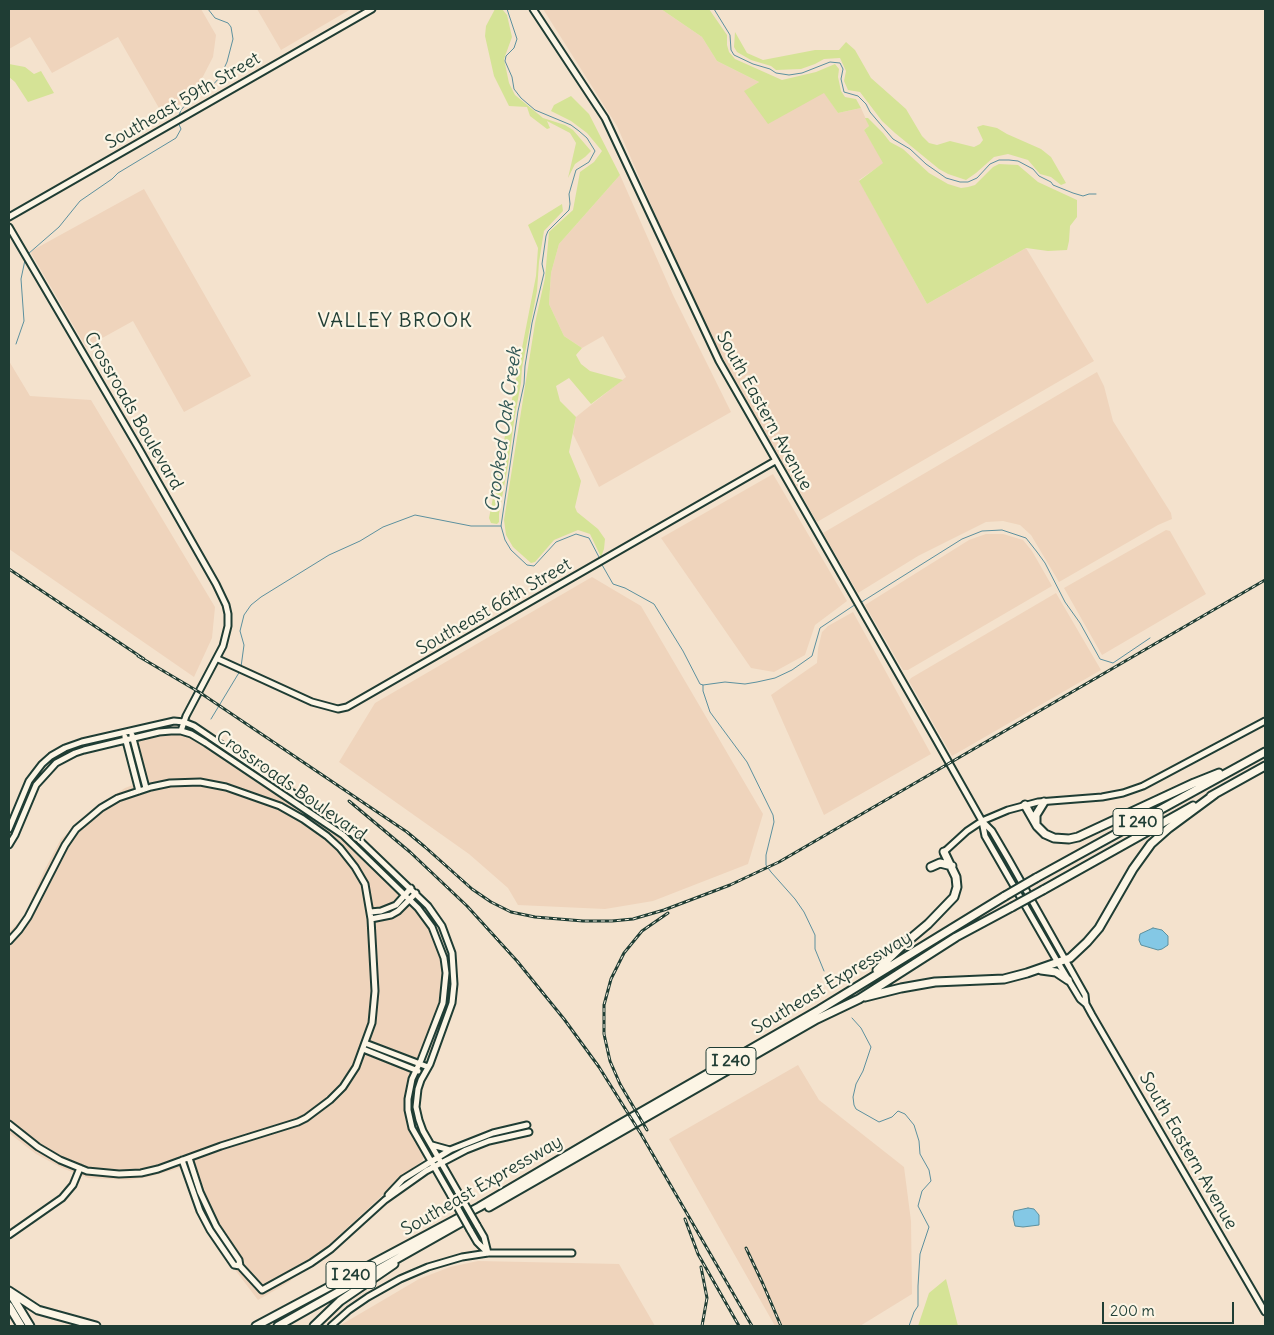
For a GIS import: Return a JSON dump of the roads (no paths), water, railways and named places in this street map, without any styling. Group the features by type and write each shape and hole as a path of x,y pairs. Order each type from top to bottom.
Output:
{"highway":[{"name":"Southeast Expressway","path":"256,1326 479,1207 811,1015 1036,878 1265,752"},
{"path":"1025,805 1037,826 1045,834 1064,840 1073,838 1194,783 1241,766"},
{"name":"Southeast Expressway","path":"278,1326 817,1019 859,999 956,937 1265,766"},
{"path":"859,999 920,984 1004,979 1038,970 1060,960 1070,958 1100,928 1133,869 1151,844 1169,828 1215,794"},
{"path":"1037,826 1036,815 1044,802"},
{"path":"866,980 924,928 956,892 957,882 952,866 944,852"},
{"path":"931,867 940,863 952,866"},
{"path":"1038,970 1056,972 1068,980"},
{"path":"314,1326 340,1301 424,1243"},
{"path":"9,1291 30,1326"},
{"path":"9,1291 38,1310 96,1326"},
{"path":"9,1306 21,1326"}],"main road":[{"name":"Southeast 59th Street","path":"9,218 372,9"},
{"name":"South Eastern Avenue","path":"533,9 605,118 718,361 906,685 982,821 985,836 1060,960 1085,995 1086,1004"},
{"name":"Crossroads Boulevard","path":"9,227 116,408 222,595 228,614 228,626 223,646 180,731 191,734 206,743 343,834 418,908 432,927 440,943 446,973 443,1003 412,1079 408,1099 409,1119 430,1161 477,1242 488,1253"},
{"name":"Southeast 66th Street","path":"218,659 312,702 338,709 347,707 775,461"},
{"path":"9,829 29,781 42,764 65,748 174,720 184,722"},
{"path":"944,852 967,831 982,821 1025,805 1102,797 1143,786 1265,721"},
{"name":"Crossroads Boulevard","path":"184,722 194,726 352,833 416,893 442,926 450,946 454,964 452,1003 428,1067 423,1073 418,1089 417,1111 423,1131 478,1225 484,1237 488,1253"},
{"path":"130,730 146,788"},
{"path":"9,845 36,785 48,769 56,763 75,753 132,738 159,732 180,731"},
{"path":"124,732 139,791"},
{"path":"9,1124 38,1147 60,1160 80,1168 104,1174 140,1173 158,1169 306,1118 330,1100 356,1067 372,1022 375,991 371,918 364,884 355,867 340,848 310,824 280,806 226,787 200,782 170,783 146,788 118,798 101,808 76,829 28,918 10,937"},
{"path":"370,912 388,908 401,901 411,888"},
{"path":"371,918 391,915 410,901 416,893"},
{"name":"South Eastern Avenue","path":"1060,960 1068,980 1080,999 1086,1004 1265,1312"},
{"path":"364,1046 428,1067"},
{"path":"364,1046 423,1073"},
{"path":"385,1200 403,1179 450,1150 493,1133 527,1125"},
{"path":"189,1158 206,1207 224,1240 239,1260 240,1266 262,1290 311,1264 331,1249 385,1200 414,1178 434,1166 489,1141 529,1132"},
{"path":"431,1145 450,1150"},
{"path":"182,1160 200,1211 210,1230 234,1265 240,1266"},
{"path":"9,1235 62,1198 73,1185 80,1168"},
{"path":"332,1326 368,1297 404,1277 428,1267 462,1257 488,1253 572,1253"}],"water":[{"path":"1153,928 1162,930 1168,936 1168,945 1162,949 1158,950 1141,945 1139,940 1140,934"},
{"path":"1028,1208 1034,1209 1039,1215 1039,1225 1015,1226 1014,1211"}],"waterway":[{"path":"178,118 181,110 187,103 211,87 220,77 227,62 233,39 231,27 228,23 215,18 208,9"},
{"name":"Crooked Oak Creek","path":"507,9 517,39 514,48 506,56 505,61 512,77 514,89 535,110 571,125 579,131 587,138 595,151 589,162 576,170 569,194 569,210 548,231 546,236 542,264 544,273 532,323 501,526 505,540 511,550 527,565 534,566 556,542 576,534 589,538 600,559"},
{"path":"714,9 730,35 731,50 734,55 753,64 770,69 776,73 789,75 802,73 830,62 840,63 843,69 841,79 844,92 858,96 893,139 910,149 926,164 946,178 968,182 977,178 990,164 999,160 1009,160 1018,161 1033,169 1039,176 1053,185 1073,193 1083,196 1096,194"},
{"path":"28,254 59,227 80,201 118,173 176,138 181,129 178,122"},
{"path":"16,344 24,321 21,279 25,260"},
{"path":"241,667 244,645 240,631 244,615 251,605 329,555 360,541 383,527 415,515 471,526 501,526"},
{"path":"860,603 962,539 982,531 1002,530 1026,538 1037,552 1100,659 1113,663 1150,638"},
{"name":"Crooked Oak Creek","path":"601,563 613,584 625,588 654,604 683,651 700,684 703,685 703,691 710,712 747,762 773,815 774,822 766,855 766,865 804,912 815,935 815,949 824,971"},
{"path":"703,685 725,682 745,684 757,682 775,678 792,670 812,656 820,628 856,604"},
{"path":"211,719 240,671"},
{"name":"Crooked Oak Creek","path":"852,1018 861,1028 871,1047 863,1071 856,1084 853,1097 856,1109 879,1122 892,1117 898,1111 905,1114 914,1125 919,1141 920,1154 929,1170 931,1181 922,1191 918,1206 929,1227 920,1254 918,1306 909,1326"}],"railway":[{"path":"9,569 144,659"},
{"path":"138,656 199,692 407,832 472,889 491,902 511,912 535,917 583,921 612,921 633,919 664,910 730,885 779,862 1265,580"},
{"path":"349,801 410,852 467,906 517,961 564,1019 599,1067 641,1134 752,1326"},
{"path":"647,1130 620,1084 610,1061 604,1034 604,1005 611,979 624,953 642,931 668,913"},
{"path":"685,1219 698,1254 739,1326"},
{"path":"746,1248 781,1326"},
{"path":"701,1267 707,1298 702,1326"}],"district":[{"name":"VALLEY BROOK","path":"395,321"}]}
